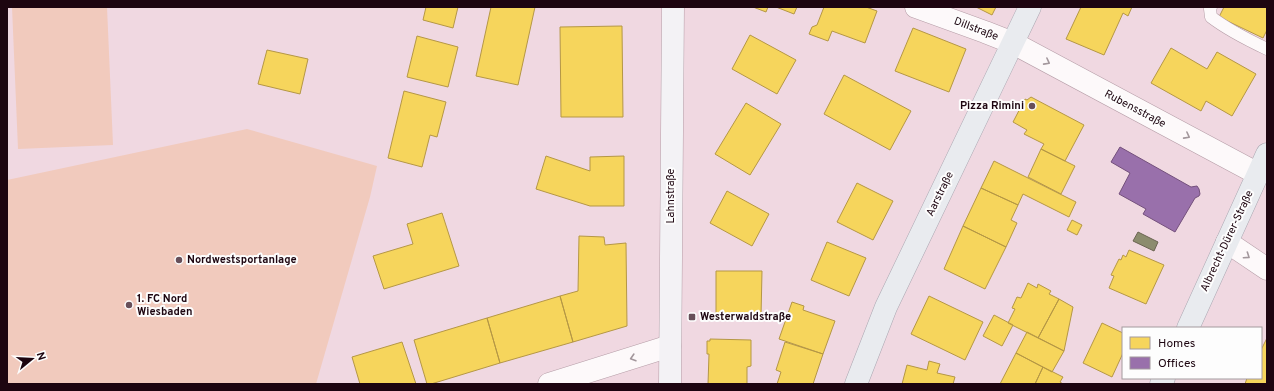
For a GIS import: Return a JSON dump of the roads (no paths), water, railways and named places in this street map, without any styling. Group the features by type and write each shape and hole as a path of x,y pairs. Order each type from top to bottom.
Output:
{"main road":[{"name":"Aarstraße","path":"856,384 886,307 1030,7"},
{"name":"Albrecht-Dürer-Straße","path":"1188,327 1267,154"}],"street":[{"name":"Lahnstraße","path":"670,384 673,7"},
{"name":"Dillstraße","path":"916,7 985,32 1013,44"},
{"name":"Rubensstraße","path":"1013,44 1258,174"},
{"path":"1227,242 1267,269"},
{"path":"549,384 670,346"}],"lane":[{"path":"1211,7 1211,17 1219,23 1267,49"}],"place":[{"name":"Pizza Rimini","path":"1032,106"},
{"name":"Nordwestsportanlage","path":"179,260"},
{"name":"1. FC Nord Wiesbaden","path":"129,305"},
{"name":"Westerwaldstraße","path":"692,317"}]}
